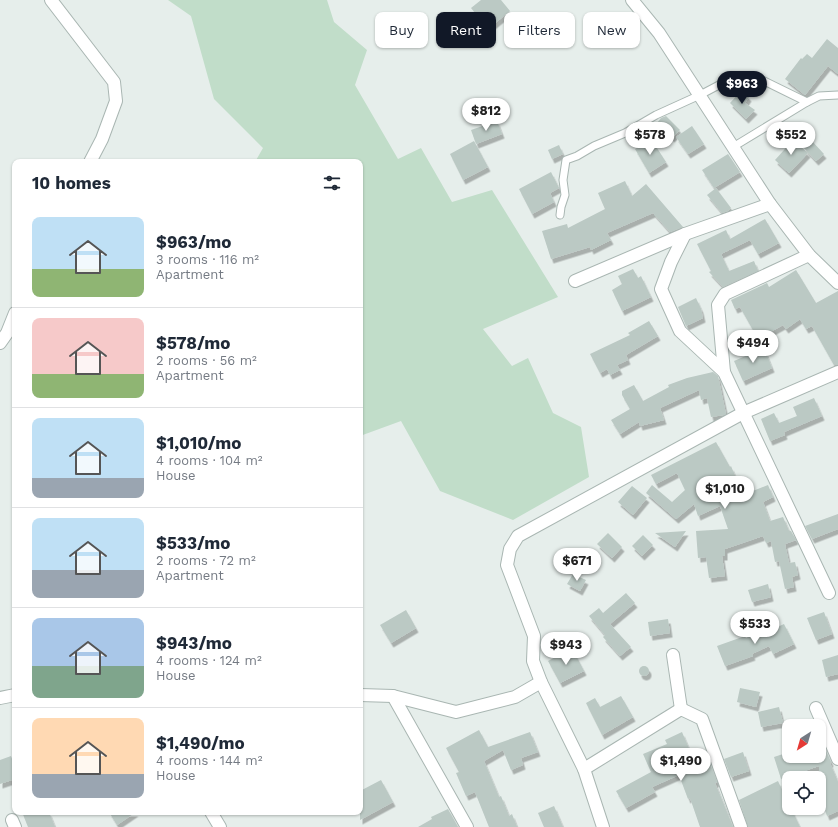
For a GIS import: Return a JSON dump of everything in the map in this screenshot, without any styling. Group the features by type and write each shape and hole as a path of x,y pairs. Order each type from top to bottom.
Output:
{"street":[{"path":"51,0 114,82 116,101 102,139 92,159"},
{"path":"632,0 659,33 770,204 809,255 838,283"},
{"path":"575,281 685,234 770,204"},
{"path":"685,234 671,262 661,289 680,331 724,372"},
{"path":"809,255 725,294 718,304 724,372 829,594"},
{"path":"0,343 12,320"},
{"path":"603,827 584,769 541,682 533,661 534,636 508,565 510,549 518,536 743,413 838,372"},
{"path":"673,656 681,709"},
{"path":"363,695 393,696 456,712 515,697 541,682"},
{"path":"0,698 12,696"},
{"path":"393,696 467,827"},
{"path":"816,708 838,759"},
{"path":"584,769 681,709"},
{"path":"681,709 702,719 741,827"},
{"path":"213,815 220,827"}],"lane":[{"path":"560,215 565,195 563,180 566,160 625,133 656,115 700,95 734,77 756,76 806,102"},
{"path":"733,147 806,102 819,96 838,96"}],"green space":[{"path":"168,0 327,0 334,22 367,50 355,85 398,159 421,148 452,202 492,190 558,297 483,329 512,366 528,358 553,413 581,427 589,477 513,520 440,491 401,421 363,435 363,159 257,159 263,148 214,99 191,16"}],"building":[{"path":"481,0 501,0 510,11 504,12 504,16 496,22 496,12 474,12 471,8"},
{"path":"827,39 838,48 838,74 828,66 805,95 785,79 801,58 802,59 807,54 812,58"},
{"path":"742,90 749,97 745,103 755,110 746,119 730,103"},
{"path":"666,116 680,130 672,138 657,123 661,118"},
{"path":"497,121 502,134 476,144 471,130"},
{"path":"692,126 704,144 688,154 676,137"},
{"path":"651,139 666,162 649,173 635,149"},
{"path":"793,140 808,153 789,173 775,160"},
{"path":"811,140 824,154 816,161 803,147"},
{"path":"474,141 488,167 463,180 450,154"},
{"path":"559,145 563,154 552,159 548,150"},
{"path":"728,154 740,172 714,188 702,170"},
{"path":"551,172 559,188 550,193 554,202 532,214 519,189"},
{"path":"625,181 632,196 646,184 683,227 670,232 653,213 607,233 611,240 591,250 590,247 551,259 542,231 567,224 568,228 605,209 598,193"},
{"path":"716,188 731,208 728,211 722,213 707,195"},
{"path":"765,219 779,243 758,254 750,240 721,254 729,271 754,261 758,271 723,287 709,272 711,271 697,244 726,230 730,239"},
{"path":"633,269 638,278 641,276 651,297 622,311 612,290 622,284 618,276"},
{"path":"796,270 816,303 838,291 838,365 834,365 812,326 806,329 800,319 786,329 783,325 758,339 740,307 735,309 731,300 767,283 769,287"},
{"path":"696,298 703,318 686,326 678,307"},
{"path":"649,321 658,336 626,355 628,360 617,365 620,370 610,375 607,369 600,373 590,354 630,335 628,333"},
{"path":"764,348 772,368 743,381 734,361"},
{"path":"713,372 718,376 726,414 724,415 711,417 707,398 701,400 699,390 660,408 664,420 640,426 639,422 620,434 611,420 630,409 622,395 622,391 634,385 643,401 669,387 668,385 687,378"},
{"path":"814,398 822,416 784,432 785,435 770,441 761,419 774,413 779,423 797,416 793,407"},
{"path":"716,442 730,467 731,466 743,495 768,485 773,497 763,502 770,521 783,517 789,531 791,531 796,540 785,544 789,563 795,562 798,575 792,577 794,587 785,589 779,561 775,562 771,541 766,543 763,536 725,549 725,556 722,556 725,576 709,578 706,557 698,558 696,531 728,529 720,506 698,516 694,504 676,519 646,493 652,485 672,502 685,490 677,473 656,484 651,475"},
{"path":"632,486 647,498 633,515 618,502"},
{"path":"838,514 838,529 812,539 805,526"},
{"path":"686,531 675,547 655,533"},
{"path":"608,533 622,547 612,558 597,544"},
{"path":"643,535 653,545 642,556 632,546"},
{"path":"573,574 586,580 580,591 567,584"},
{"path":"768,584 771,597 752,602 748,590"},
{"path":"626,593 635,603 610,624 631,647 620,656 603,637 605,635 589,616 599,608 603,613"},
{"path":"406,610 416,628 391,643 380,625"},
{"path":"824,612 832,634 816,640 807,618"},
{"path":"668,619 670,633 650,636 648,622"},
{"path":"784,624 794,644 773,654 769,646 752,654 753,656 725,666 717,646 745,636 746,638 758,632 760,635"},
{"path":"572,648 584,671 560,683 548,661"},
{"path":"838,655 838,674 826,677 822,660"},
{"path":"642,666 646,666 648,667 648,675 642,676 639,673 639,669"},
{"path":"740,688 760,692 756,707 737,702"},
{"path":"621,696 633,717 602,735 586,703 595,698 600,707"},
{"path":"779,707 782,723 761,727 758,712"},
{"path":"479,730 488,747 530,732 538,752 521,758 523,765 511,770 503,750 484,761 499,797 501,796 509,816 512,814 517,827 489,827 475,792 466,796 456,773 459,772 446,748"},
{"path":"682,732 695,763 703,760 705,765 710,763 717,782 715,783 733,827 700,827 690,798 688,799 679,775 652,787 655,792 626,808 616,791 651,772 643,754 667,744 665,740"},
{"path":"826,751 838,782 838,811 827,816 826,813 826,771 819,771 819,766 804,771 782,771 781,779 774,757 782,754 782,763 826,763"},
{"path":"743,752 749,771 731,777 724,759"},
{"path":"11,756 12,759 12,780 0,784 0,760"},
{"path":"381,780 393,802 360,820 360,815 363,815 363,789"},
{"path":"778,781 782,790 782,815 794,815 800,827 748,827 739,800"},
{"path":"554,806 563,827 544,827 538,813"},
{"path":"448,809 458,827 418,827 432,819 431,817"},
{"path":"23,815 50,815 55,827 28,827"},
{"path":"111,815 132,815 117,825"}]}
